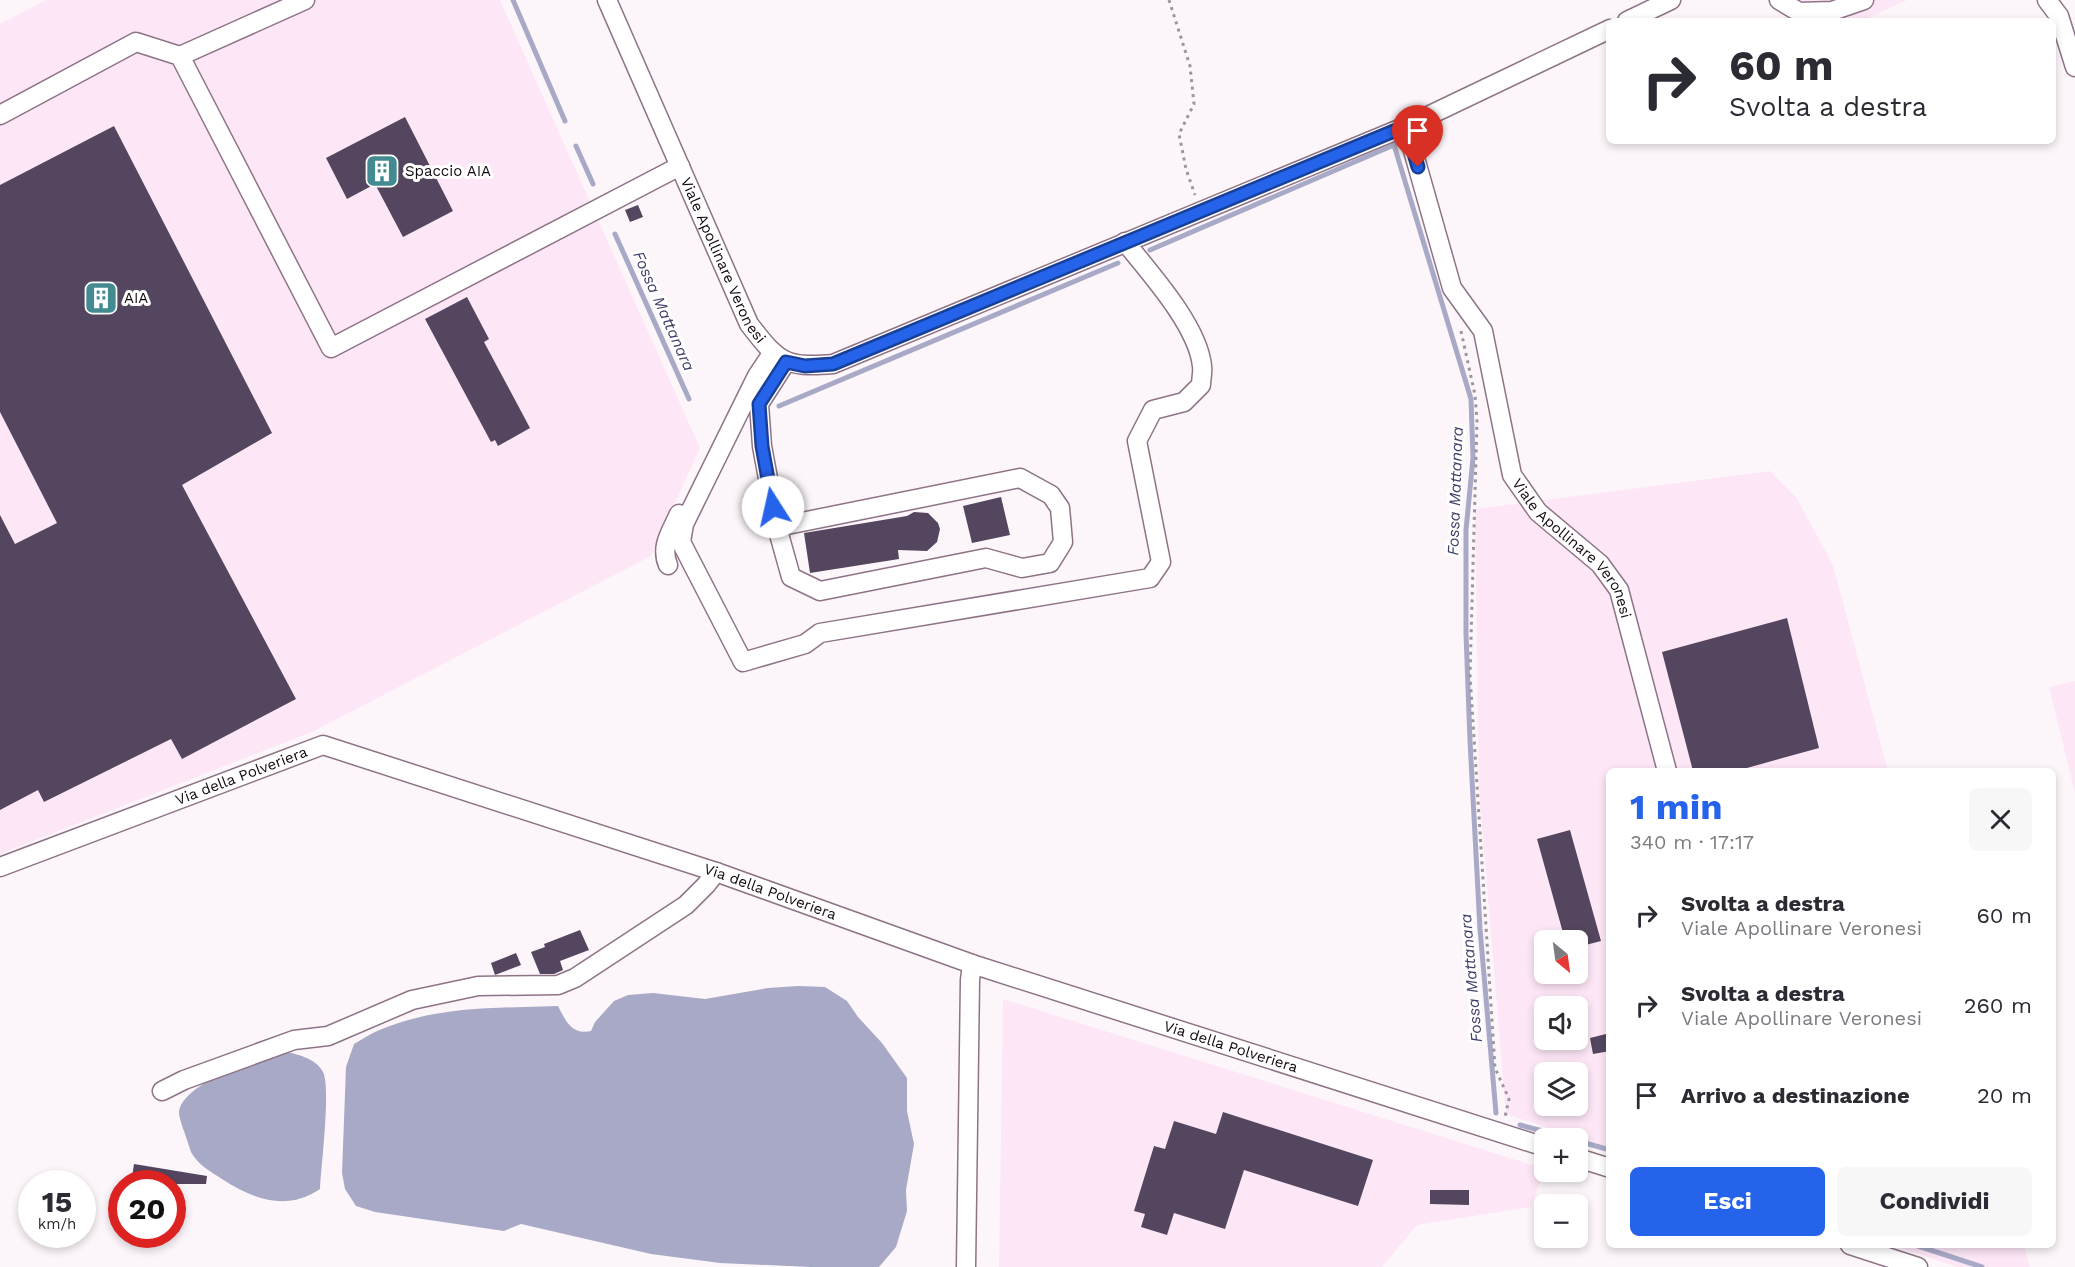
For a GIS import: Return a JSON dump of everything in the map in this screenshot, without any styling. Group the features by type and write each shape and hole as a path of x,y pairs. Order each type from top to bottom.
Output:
{"street":[{"path":"0,115 136,42 180,56 305,0"},
{"name":"Viale Apollinare Veronesi","path":"607,0 749,324 766,346 780,357"},
{"path":"1633,18 1671,0"},
{"path":"1779,0 1799,12 1832,11 1864,0"},
{"path":"2047,0 2059,16 2075,67"},
{"path":"780,357 805,366 833,364 1406,126 1606,31"},
{"path":"180,56 332,348 680,166"},
{"name":"Viale Apollinare Veronesi","path":"1406,126 1452,288 1482,331 1512,475 1538,512 1600,564 1619,590 1666,768"},
{"path":"757,376 684,524 681,542 743,662 805,644 820,633 1150,578 1161,562 1137,441 1153,410 1184,402 1201,385 1202,365 1192,336 1168,295 1125,243"},
{"path":"668,565 664,554 665,544 738,389 780,357"},
{"path":"777,527 1020,478 1051,495 1060,508 1063,542 1050,563 1022,568 986,558 820,591 791,577 777,527 762,446 759,404 780,357"},
{"name":"Via della Polveriera","path":"0,867 323,744 716,872 972,964 1534,1144"},
{"path":"162,1091 184,1080 294,1040 328,1036 412,1000 478,986 558,985 575,978 686,905 716,872"},
{"path":"966,1267 972,964"},
{"path":"1588,1161 1606,1167"},
{"path":"1859,1248 1918,1267"}],"path":[{"path":"1169,0 1190,66 1194,104 1179,134 1186,169 1201,211"},
{"path":"1459,321 1475,395 1477,421 1470,675 1495,1068 1509,1099 1502,1134"}],"shaded area":[{"name":"AIA","path":"46,0 500,0 700,448 651,556 314,731 0,854 0,24"},
{"path":"1779,0 1907,0 1868,18 1786,17"},
{"path":"1770,471 1796,497 1833,565 1887,768 1606,768 1606,1148 1588,1142 1588,1128 1547,1128 1506,1114 1479,790 1475,509"},
{"path":"2075,681 2075,793 2049,687"},
{"path":"1003,999 1534,1166 1534,1182 1540,1182 1531,1207 1417,1225 1382,1267 999,1267"},
{"path":"1901,1248 2025,1248 2030,1267 1957,1267"}],"water":[{"path":"825,987 847,1001 907,1078 907,1111 914,1144 906,1190 907,1211 896,1247 879,1267 720,1263 651,1254 521,1224 504,1231 375,1212 356,1206 345,1189 342,1173 346,1067 354,1044 378,1030 408,1020 450,1012 558,1006 570,1026 584,1032 591,1031 595,1022 614,1001 628,995 653,993 705,999 768,988"},
{"path":"283,1051 305,1057 320,1067 325,1080 326,1094 320,1189 295,1200 282,1201 258,1197 209,1171 191,1152 179,1112 183,1102 206,1082 257,1059"}],"building":[{"name":"Spaccio AIA","path":"405,117 453,211 403,237 375,184 347,199 326,158"},
{"path":"114,126 272,433 182,485 296,699 182,759 171,739 44,802 38,790 0,810 0,515 15,544 57,523 0,412 0,185"},
{"path":"638,205 643,217 630,222 625,210"},
{"path":"467,297 489,339 484,342 530,428 498,446 495,440 491,442 425,319"},
{"path":"1001,497 1010,535 972,543 963,506"},
{"path":"914,512 928,513 938,523 940,529 937,542 927,551 898,550 899,559 810,573 804,533 907,516"},
{"path":"1787,618 1819,748 1747,768 1692,768 1662,652"},
{"path":"1570,830 1601,941 1588,944 1588,930 1562,930 1537,839"},
{"path":"580,930 589,950 560,961 563,970 554,974 540,974 531,952 545,947 544,944"},
{"path":"516,953 521,965 495,975 491,963"},
{"path":"1606,1034 1606,1052 1593,1054 1590,1038"},
{"path":"1223,1112 1373,1160 1358,1206 1244,1170 1225,1229 1174,1213 1167,1235 1141,1227 1145,1214 1134,1211 1154,1146 1165,1149 1174,1121 1216,1134"},
{"path":"134,1164 170,1170 133,1170"},
{"path":"186,1173 207,1176 206,1184 186,1184"},
{"path":"1430,1190 1469,1190 1469,1205 1430,1204"}],"waterway":[{"name":"Fossa Mattanara","path":"513,0 565,121"},
{"name":"Fossa Mattanara","path":"1150,250 1394,145 1471,399 1473,458 1466,530 1466,634 1480,929 1496,1113"},
{"name":"Fossa Mattanara","path":"576,146 593,184"},
{"name":"Fossa Mattanara","path":"615,234 689,399"},
{"name":"Fossa Mattanara","path":"779,406 1118,263"},
{"name":"Fossa Mattanara","path":"1520,1125 1534,1129"},
{"name":"Fossa Mattanara","path":"1588,1144 1606,1149"},
{"name":"Fossa Mattanara","path":"1924,1248 1982,1267"}],"place":[{"name":"Spaccio AIA","path":"382,171"},
{"name":"AIA","path":"101,298"}],"route":[{"path":"773,507 762,446 759,404 786,362 805,366 833,364 1406,126 1418,167"}]}
